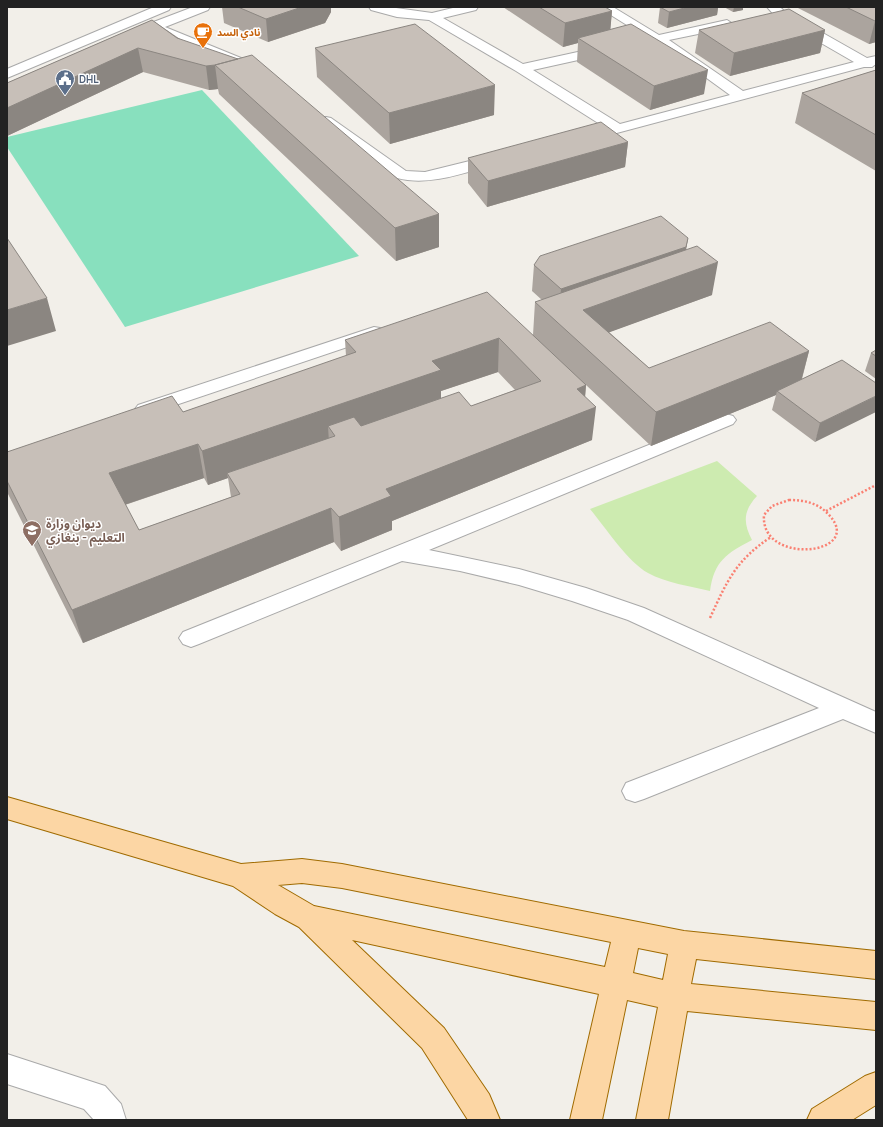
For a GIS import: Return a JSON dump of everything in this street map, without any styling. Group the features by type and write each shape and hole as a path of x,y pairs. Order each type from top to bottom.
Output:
{"main road":[{"path":"7,808 241,876 285,905 309,918 433,1038 478,1105 484,1120"},
{"path":"241,876 302,871 342,876 684,944 876,966"},
{"path":"309,918 616,985 674,996 876,1016"},
{"path":"586,1120 627,933"},
{"path":"652,1120 684,944"},
{"path":"823,1120 876,1087"}],"street":[{"path":"7,74 166,7"},
{"path":"139,33 204,7"},
{"path":"375,7 397,13 432,17 472,7"},
{"path":"604,7 684,55 740,96"},
{"path":"764,17 776,11 871,62"},
{"path":"432,17 521,68 618,129"},
{"path":"521,68 657,38 741,22"},
{"path":"154,27 233,59 246,66"},
{"path":"566,142 871,62"},
{"path":"314,113 402,175 425,176 514,155"},
{"path":"126,415 387,328"},
{"path":"191,638 726,420"},
{"path":"402,553 460,563 519,577 578,594 636,614 876,723"},
{"path":"635,791 844,708"},
{"path":"7,1069 94,1096 110,1115 110,1120"}],"path":[{"path":"826,511 876,485"},
{"path":"801,500 813,503 826,511 836,524 837,533 834,540 827,546 817,550 792,549 771,537 765,529 762,521 764,513 770,506 778,502 801,500"},
{"path":"698,641 734,569 743,557 756,546 771,537"}],"green space":[{"path":"202,90 359,256 125,327 7,147 7,137"},
{"path":"717,461 757,496 749,507 746,517 747,528 752,540 735,549 718,565 710,591 662,579 640,568 617,544 590,509"}],"building":[{"path":"238,7 302,7 266,19"},
{"path":"539,7 605,7 612,11 565,23"},
{"path":"660,7 688,7 669,12"},
{"path":"846,7 876,7 876,21 875,21"},
{"path":"789,9 825,30 734,53 699,30"},
{"path":"152,20 177,38 238,59 206,66 138,48 7,108 7,83"},
{"path":"415,24 495,85 389,113 315,48"},
{"path":"631,24 708,70 654,86 578,38"},
{"path":"252,55 439,214 395,228 215,65"},
{"path":"876,70 876,135 802,93"},
{"path":"601,122 628,142 488,181 468,158"},
{"path":"661,216 688,238 686,247 561,289 534,265 540,256"},
{"path":"7,238 47,298 7,310"},
{"path":"697,246 718,262 583,310 649,368 770,322 809,351 656,412 535,302"},
{"path":"487,292 586,385 577,389 596,407 386,489 391,496 339,517 331,508 72,610 7,481 7,452 172,396 183,412 356,352 345,340","holes":["499,338 541,381 471,406 459,392 361,426 354,417 328,426 335,436 227,473 240,494 139,530 109,473 198,444 202,451 441,370 432,361"]},
{"path":"876,350 876,356 871,353"},
{"path":"842,360 876,383 876,396 820,423 777,391"}],"place":[{"name":"نادي السد","path":"203,49"},
{"name":"DHL","path":"65,96"},
{"name":"ديوان وزارة التعليم - بنغازي","path":"32,547"}]}
